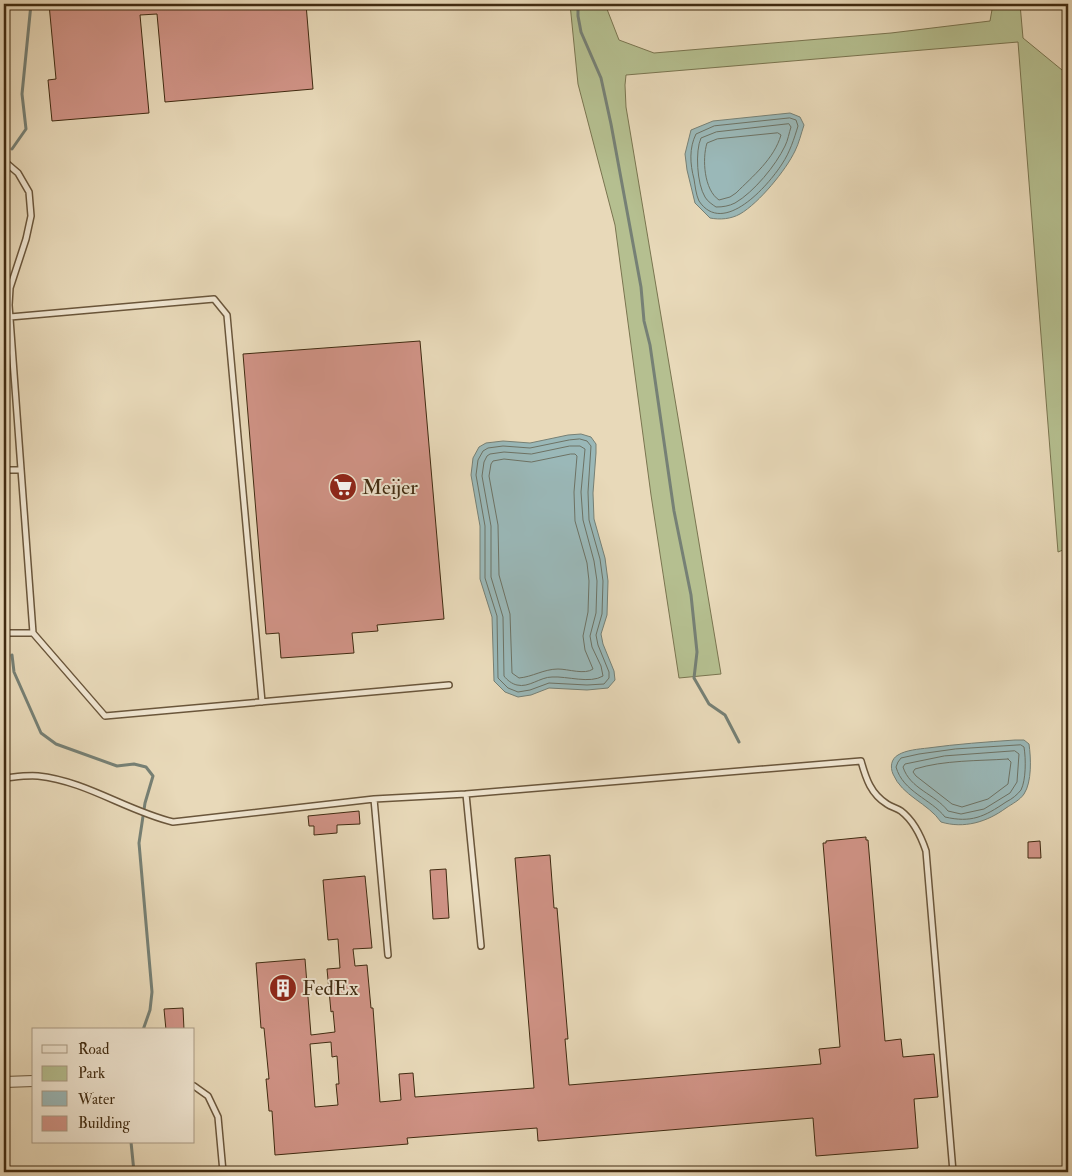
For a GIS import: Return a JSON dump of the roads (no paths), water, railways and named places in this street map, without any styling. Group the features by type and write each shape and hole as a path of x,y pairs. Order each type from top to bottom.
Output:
{"street":[{"path":"4,1082 32,1081"}],"lane":[{"path":"4,162 18,173 29,192 31,216 26,239 10,288 10,317 33,633 105,716 449,685"},
{"path":"10,317 214,299 227,315 262,702"},
{"path":"4,470 21,470"},
{"path":"4,633 33,633"},
{"path":"4,778 38,776 62,781 151,816 173,822 374,799 466,794 862,761 872,792 888,805 901,810 920,834 926,851 953,1172"},
{"path":"466,794 481,946"},
{"path":"374,799 388,955"},
{"path":"195,1087 208,1096 218,1116 223,1172"}],"water":[{"path":"790,113 800,117 804,125 795,151 779,176 755,202 740,214 725,219 710,218 695,203 687,170 685,154 691,130 713,121"},
{"path":"581,434 591,437 596,444 593,493 594,519 605,558 608,581 607,615 601,634 614,671 615,680 608,688 587,690 549,688 531,695 518,697 505,692 494,681 492,617 480,579 480,526 471,475 473,458 479,447 486,443 503,441 530,443"},
{"path":"1024,740 1029,744 1030,770 1027,789 1018,800 999,813 975,823 958,825 941,822 936,815 902,788 892,771 891,766 894,759 901,753 950,745"}],"waterway":[{"path":"12,149 26,129 22,94 31,4"},
{"path":"578,4 581,32 601,78 641,287 644,321 650,345 674,511 691,595 697,652 694,678 709,704 725,715 739,742"},
{"path":"4,607 7,614"},
{"path":"12,655 14,672 41,733 56,744 117,766 134,764 146,767 153,776 145,803 139,843 152,992 150,1010 144,1028"},
{"path":"131,1144 134,1172"}],"place":[{"name":"Meijer","path":"343,487"},
{"name":"FedEx","path":"283,988"}]}
